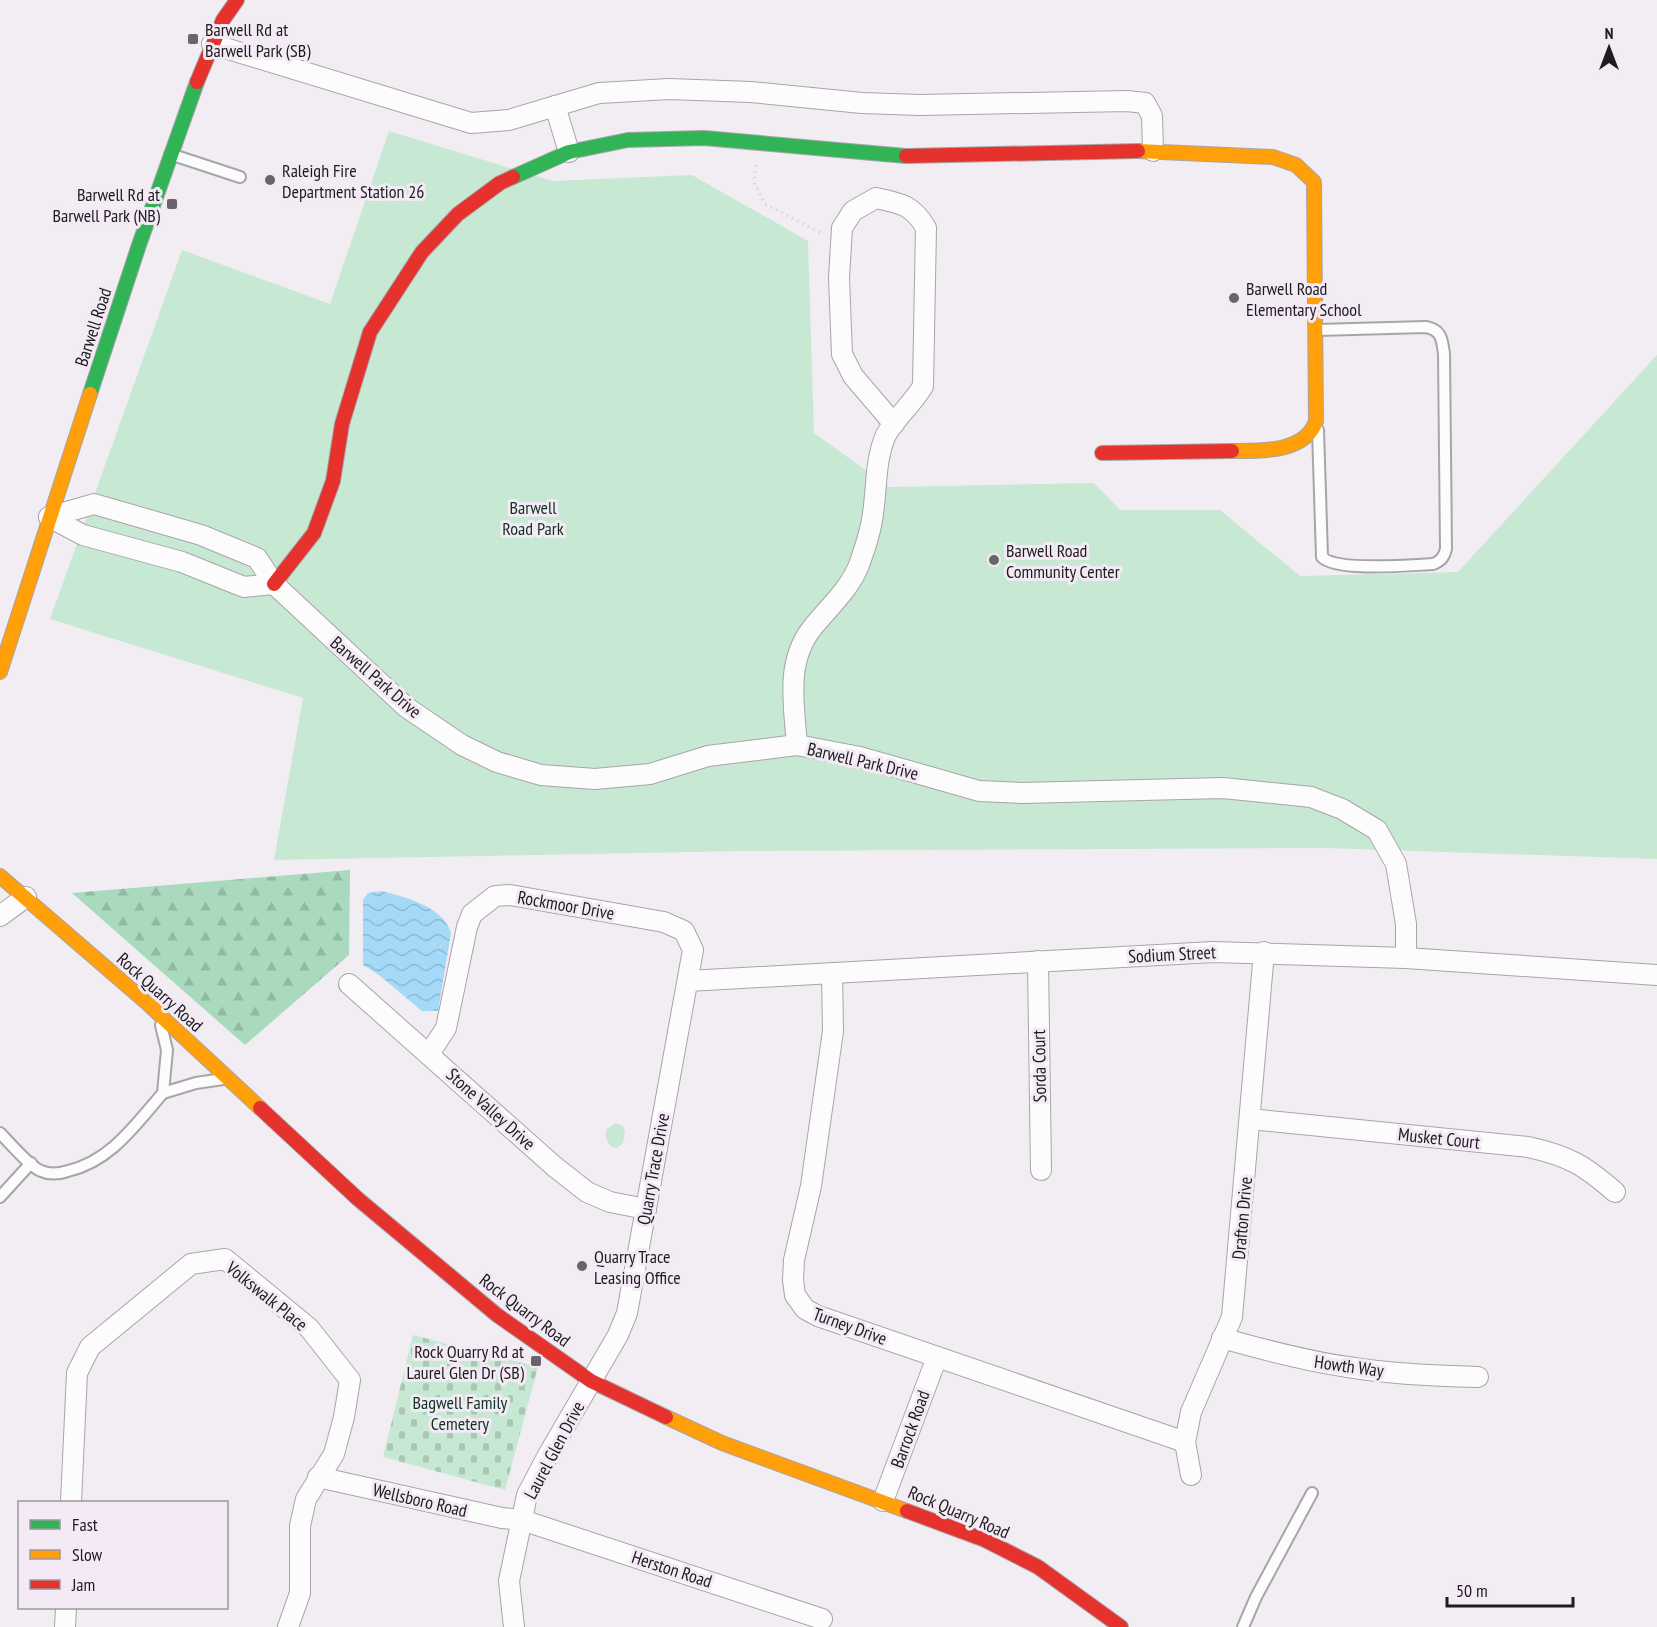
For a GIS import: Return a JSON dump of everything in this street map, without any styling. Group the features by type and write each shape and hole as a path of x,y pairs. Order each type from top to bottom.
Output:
{"street":[{"name":"Barwell Road","path":"0,672 49,517 186,108 223,20 237,0"},
{"path":"212,44 471,123 509,120 599,93 669,89 751,92 862,103 920,105 1136,102 1145,103 1152,116 1153,151"},
{"path":"555,106 569,152"},
{"path":"49,517 83,535 182,562 244,587 274,584 314,533 333,481 342,424 370,332 416,260 458,214 500,183 569,152 628,140 704,138 893,156 1153,151 1272,157 1286,160 1306,172 1314,182 1316,421 1313,431 1298,442 1266,451 1102,453"},
{"path":"797,745 792,692 796,659 811,629 836,602 856,571 868,540 874,511 877,463 886,434 915,399 923,386 926,228 918,215 903,204 876,198 853,211 842,228 839,278 842,354 853,376 894,424"},
{"name":"Barwell Park Drive","path":"49,517 94,504 201,535 257,558 274,584 406,707 462,745 498,762 542,775 596,779 650,774 708,756 797,745 860,757 979,791 1022,793 1223,788 1311,797 1342,808 1377,830 1396,864 1406,924 1406,958"},
{"name":"Rock Quarry Road","path":"0,876 146,1002 393,1228 497,1315 591,1381 723,1443 985,1540 1038,1567 1121,1627"},
{"name":"Rockmoor Drive","path":"429,1054 446,1028 467,927 472,914 495,896 510,895 664,922 684,931 693,950"},
{"path":"0,916 26,897"},
{"name":"Quarry Trace Drive","path":"591,1381 618,1335 627,1313 693,950"},
{"name":"Sodium Street","path":"688,981 1213,952 1406,958 1657,975"},
{"name":"Drafton Drive","path":"1191,1475 1185,1442 1191,1412 1232,1317 1264,952"},
{"name":"Sorda Court","path":"1038,961 1041,1170"},
{"name":"Turney Drive","path":"832,973 833,1031 811,1186 794,1260 795,1295 805,1309 818,1316 1185,1442"},
{"name":"Stone Valley Drive","path":"349,984 555,1167 587,1192 610,1202 646,1209"},
{"name":"Musket Court","path":"1250,1119 1528,1147 1568,1159 1589,1170 1615,1192"},
{"name":"Volkswalk Place","path":"71,1501 77,1373 90,1347 191,1264 225,1259 309,1328 350,1380 344,1417 334,1454 306,1499 300,1526 300,1593 288,1627"},
{"name":"Howth Way","path":"1222,1338 1292,1357 1350,1368 1426,1376 1478,1377"},
{"name":"Barrock Road","path":"883,1501 937,1357"},
{"name":"Laurel Glen Drive","path":"514,1627 509,1581 527,1495 591,1381"},
{"name":"Wellsboro Road","path":"318,1477 502,1518 522,1520"},
{"name":"Herston Road","path":"522,1520 822,1619"},
{"path":"65,1627 66,1609"}],"lane":[{"path":"170,154 240,177"},
{"path":"1315,330 1426,327 1434,328 1439,332 1444,354 1446,549 1440,562 1355,566 1325,560 1322,556 1320,436 1316,421"},
{"path":"159,1016 167,1050 163,1093"},
{"path":"0,1133 38,1171 50,1174 87,1166 119,1144 163,1093 196,1083 229,1078"},
{"path":"0,1197 31,1163"},
{"path":"1243,1627 1256,1597 1312,1493"}],"path":[{"path":"757,162 754,182 765,204 826,235"}],"green space":[{"name":"Barwell Road Park","path":"389,131 553,181 692,175 808,241 814,433 889,487 1094,483 1120,510 1220,510 1300,576 1458,572 1657,355 1657,859 1324,848 744,851 274,860 303,698 50,619 182,250 330,304"},
{"path":"350,870 349,955 245,1045 72,893"},
{"path":"616,1123 623,1126 625,1132 623,1143 617,1148 610,1146 605,1135 607,1129"},
{"name":"Bagwell Family Cemetery","path":"413,1335 538,1367 505,1490 383,1457"}],"water":[{"path":"382,891 422,904 440,916 447,924 451,933 438,1011 422,1011 379,975 363,965 363,900 368,893"}],"traffic: fast":[{"path":"90,394 139,245 197,82"},
{"path":"513,177 569,152 628,140 704,138 906,156"}],"traffic: slow":[{"path":"1138,151 1273,157 1296,165 1314,182 1316,421 1311,431 1292,445 1268,450 1232,451"},
{"path":"0,672 90,394"},
{"path":"0,876 146,1002 260,1108"},
{"path":"666,1417 722,1443 907,1511"}],"traffic: jam":[{"path":"197,82 223,20 237,0"},
{"path":"906,156 1138,151"},
{"path":"274,584 314,533 333,481 342,424 370,332 422,252 458,214 500,183 513,177"},
{"path":"1102,453 1232,451"},
{"path":"260,1108 358,1199 497,1315 591,1381 666,1417"},
{"path":"907,1511 985,1540 1038,1567 1121,1627"}],"place":[{"name":"Barwell Rd at Barwell Park (SB)","path":"193,39"},
{"name":"Raleigh Fire Department Station 26","path":"270,180"},
{"name":"Barwell Rd at Barwell Park (NB)","path":"172,204"},
{"name":"Barwell Road Elementary School","path":"1234,298"},
{"name":"Barwell Road Community Center","path":"994,560"},
{"name":"Quarry Trace Leasing Office","path":"582,1266"},
{"name":"Rock Quarry Rd at Laurel Glen Dr (SB)","path":"536,1361"}]}
